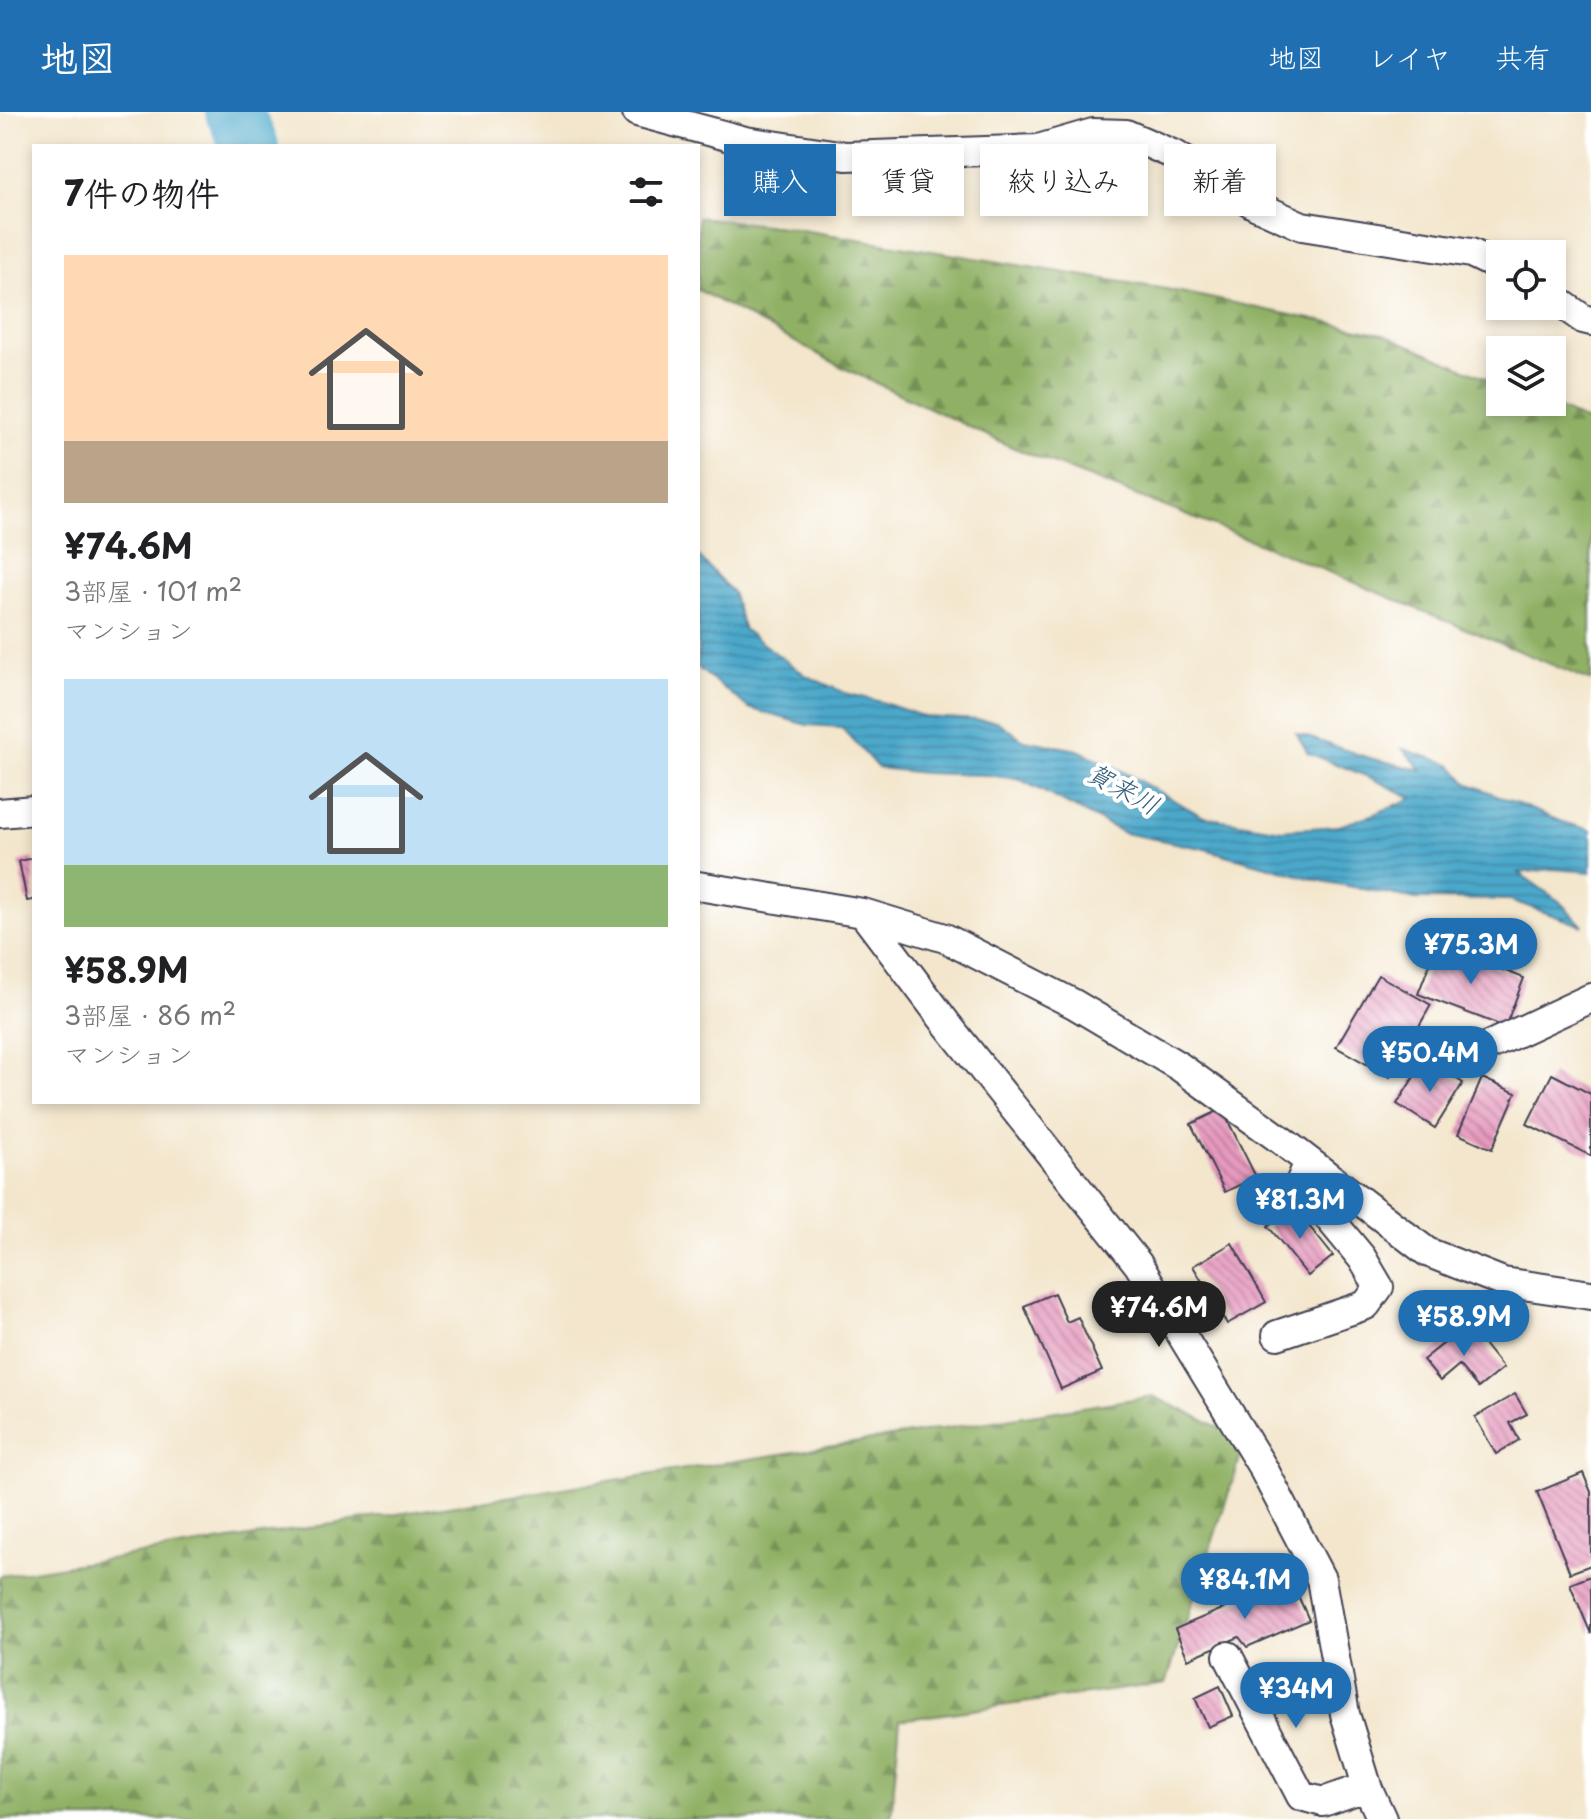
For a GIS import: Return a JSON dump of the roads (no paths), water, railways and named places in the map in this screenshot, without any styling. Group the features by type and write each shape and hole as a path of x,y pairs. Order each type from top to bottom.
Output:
{"street":[{"path":"637,112 745,141 846,156 1038,149 1093,133 1126,134 1177,156 1255,205 1302,226 1471,253 1486,260"},
{"path":"1566,307 1591,321"},
{"path":"0,813 32,810"},
{"path":"700,886 863,913 945,938 1074,1004 1180,1067 1427,1252 1503,1282 1591,1295"},
{"path":"863,913 946,1023 1138,1264 1263,1468 1321,1579 1345,1714 1368,1789 1382,1819"},
{"path":"1488,1046 1591,998"},
{"path":"1277,1335 1366,1305 1379,1287 1362,1258 1300,1183 1309,1162"},
{"path":"1228,1656 1301,1796 1323,1802 1368,1789"}],"water":[{"path":"700,558 732,592 744,630 807,676 845,693 925,717 996,721 1024,740 1078,750 1204,817 1281,830 1339,826 1413,798 1308,753 1296,733 1369,758 1422,770 1403,749 1451,764 1467,783 1562,822 1591,830 1591,872 1552,869 1519,873 1559,901 1583,926 1510,900 1416,899 1317,880 1201,848 1124,833 1019,779 878,768 841,727 807,725 749,708 700,670"}],"waterway":[{"name":"賀来川","path":"234,112 249,144"}]}
